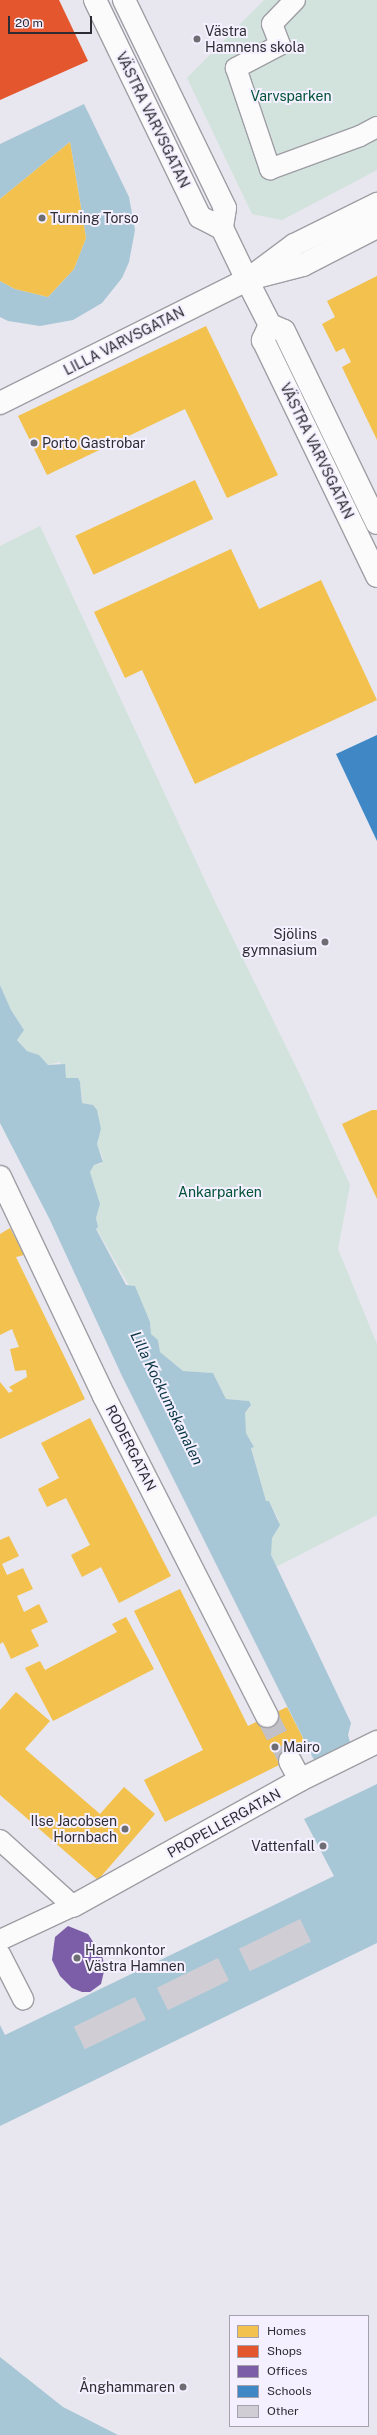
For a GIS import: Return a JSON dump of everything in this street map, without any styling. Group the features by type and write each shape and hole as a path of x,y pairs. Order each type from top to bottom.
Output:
{"street":[{"name":"VÄSTRA VARVSGATAN","path":"95,0 200,218 222,228 225,208 124,0"},
{"path":"295,0 272,24 280,45 236,68 270,169 360,136 377,127"},
{"name":"LILLA VARVSGATAN","path":"0,403 247,280 294,245 377,204"},
{"name":"LILLA VARVSGATAN","path":"247,280 303,264 377,227"},
{"path":"222,228 270,325"},
{"name":"VÄSTRA VARVSGATAN","path":"377,523 284,331 270,325 263,340 377,576"},
{"name":"RODERGATAN","path":"0,1177 104,1396 267,1716"},
{"name":"PROPELLERGATAN","path":"73,1906 300,1780 377,1742"},
{"path":"290,1761 300,1780"},
{"path":"0,1840 73,1906 0,1940"},
{"path":"0,1954 23,1999"}],"green space":[{"name":"Varvsparken","path":"264,0 377,0 377,170 282,220 252,214 187,78"},
{"name":"Ankarparken","path":"40,526 216,904 300,1075 350,1185 338,1249 377,1344 377,1515 276,1567 271,1555 270,1543 279,1520 269,1501 266,1501 251,1447 254,1446 246,1433 244,1420 245,1413 250,1408 249,1401 226,1399 213,1373 183,1371 160,1352 158,1340 151,1334 150,1322 96,1228 98,1227 96,1218 100,1204 90,1172 94,1165 102,1164 103,1158 97,1144 101,1129 93,1105 82,1103 81,1087 66,1078 65,1067 59,1062 48,1065 39,1055 27,1051 17,1039 24,1030 11,1010 0,985 0,546"}],"water":[{"path":"84,104 129,197 135,230 129,262 122,278 102,303 73,320 40,326 8,321 0,317 0,281 15,289 48,297 74,269 86,238 70,142 0,199 0,144"},
{"name":"Lilla Kockumskanalen","path":"0,985 11,1010 24,1030 17,1040 27,1051 39,1055 48,1065 65,1064 66,1078 78,1078 80,1082 82,1103 93,1105 97,1110 101,1129 97,1144 103,1162 94,1165 90,1172 100,1204 96,1218 98,1227 96,1229 126,1285 135,1286 150,1322 151,1334 158,1340 160,1352 183,1371 213,1373 226,1399 249,1401 251,1405 245,1413 246,1433 254,1447 251,1448 266,1501 269,1501 280,1525 272,1538 271,1555 351,1723 348,1735 350,1742 314,1760 122,1376 50,1220 0,1123"},
{"path":"377,1784 377,1943 0,2126 0,2025 5,2035 334,1876 304,1819"},
{"path":"0,2357 63,2407 118,2435 0,2435"}],"building: Homes":[{"name":"Turning Torso","path":"70,142 86,238 74,269 48,297 15,289 0,281 0,199"},
{"path":"377,276 377,440 342,367 351,362 344,348 336,352 322,324 335,317 327,301"},
{"path":"206,326 278,475 227,498 185,409 47,475 18,416"},
{"path":"195,480 213,519 94,575 75,536"},
{"path":"231,549 259,609 321,580 377,700 195,784 142,670 125,678 94,612"},
{"path":"372,1110 377,1110 377,1199 342,1124"},
{"path":"10,1228 24,1255 16,1257 85,1399 0,1439 0,1382 9,1393 13,1391 9,1387 27,1377 26,1370 15,1371 10,1349 19,1347 12,1329 0,1335 0,1234"},
{"path":"90,1418 171,1576 119,1603 101,1567 82,1577 71,1555 90,1545 66,1498 47,1507 38,1489 59,1478 41,1443"},
{"path":"9,1536 19,1556 2,1564 7,1575 23,1568 33,1589 17,1596 24,1612 39,1604 48,1622 31,1630 39,1646 11,1659 3,1642 0,1644 0,1540"},
{"path":"180,1589 248,1726 287,1707 309,1750 165,1822 144,1780 203,1750 134,1611"},
{"path":"126,1617 154,1669 53,1721 25,1668 40,1661 45,1670 117,1632 112,1624"},
{"path":"16,1692 50,1721 25,1749 100,1814 124,1787 155,1814 98,1880 0,1795 0,1710"}],"building: Shops":[{"path":"0,0 59,0 88,61 0,100"}],"building: Offices":[{"name":"Hamnkontor Västra Hamnen","path":"68,1926 88,1934 102,1956 105,1967 101,1984 90,1992 82,1992 72,1988 60,1976 52,1960 55,1937"}],"building: Schools":[{"path":"377,735 377,841 336,754"}],"building: Other":[{"path":"300,1919 311,1941 250,1971 239,1949"},
{"path":"218,1958 229,1980 168,2010 157,1988"},
{"path":"135,1997 146,2019 85,2049 74,2027"}],"tunnel":[{"path":"267,1716 290,1761"}],"place":[{"name":"Västra Hamnens skola","path":"197,39"},
{"name":"Turning Torso","path":"42,218"},
{"name":"Porto Gastrobar","path":"34,443"},
{"name":"Sjölins gymnasium","path":"325,942"},
{"name":"Mairo","path":"275,1747"},
{"name":"Ilse Jacobsen Hornbach","path":"125,1829"},
{"name":"Vattenfall","path":"323,1846"},
{"name":"Hamnkontor Västra Hamnen","path":"77,1958"},
{"name":"Ånghammaren","path":"183,2387"}]}
